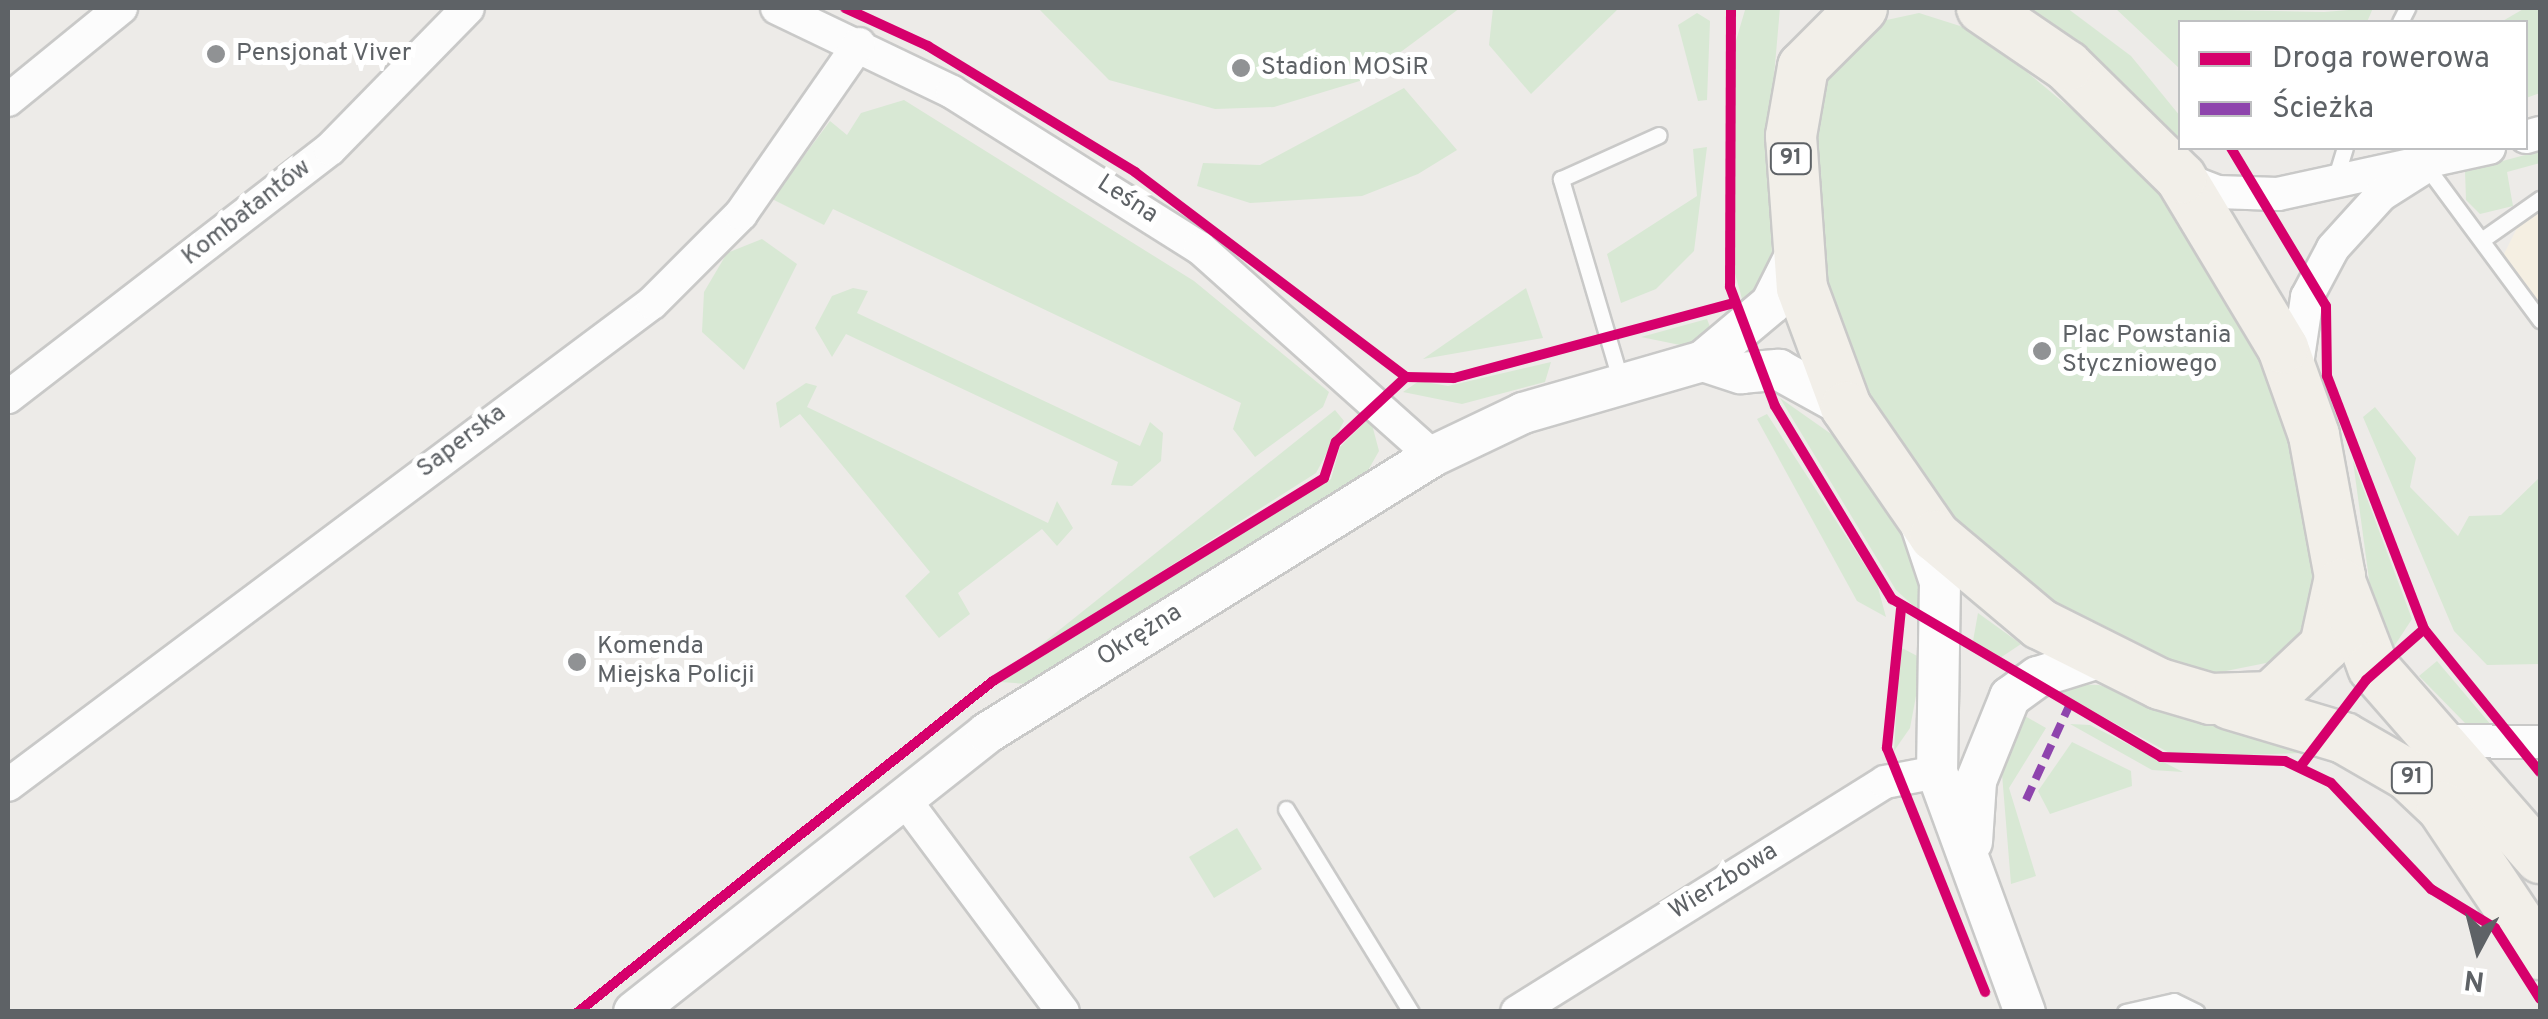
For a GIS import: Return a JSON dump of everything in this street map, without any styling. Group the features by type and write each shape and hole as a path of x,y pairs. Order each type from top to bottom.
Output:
{"main road":[{"name":"91","path":"1806,8 1803,67 1791,136 1796,252 1820,354 1846,407 1912,510 1992,590 2099,658 2211,699 2344,738 2408,775 2442,807 2540,954"},
{"path":"1803,67 1862,8"},
{"name":"91","path":"1982,8 2066,66 2182,178 2234,256 2297,384 2340,576 2363,652 2540,858"},
{"path":"2211,699 2290,688 2325,646 2340,576"}],"street":[{"path":"8,100 121,8"},
{"name":"Kombatantów","path":"8,397 330,149 468,8"},
{"name":"Leśna","path":"777,8 859,44 1034,139 1200,248 1434,456"},
{"name":"Saperska","path":"8,784 652,303 742,214 859,44"},
{"path":"2182,178 2251,196 2426,166 2481,150"},
{"path":"2297,384 2307,297 2333,248 2381,195 2426,166"},
{"name":"Okrężna","path":"634,1012 902,796 1070,680 1434,456 1523,413 1703,361 1771,304 1796,252"},
{"name":"Okrężna","path":"1703,361 1741,373 1780,370 1846,407"},
{"path":"1912,510 1940,582 1937,772 1972,855 2025,1012"},
{"path":"1972,855 1973,791 1998,715 2038,677 2099,658"},
{"path":"2443,742 2540,742"},
{"name":"Wierzbowa","path":"1516,1012 1884,782 1937,772"},
{"path":"902,796 1063,1012"}],"lane":[{"path":"1621,382 1562,179 1659,136"},
{"path":"2336,180 2344,150"},
{"path":"2426,166 2540,320"},
{"path":"2483,239 2540,199"},
{"path":"1286,810 1411,1012"},
{"path":"2125,1012 2174,1001 2197,1012"}],"shaded area":[{"path":"2540,208 2540,304 2504,254 2520,222"}],"green space":[{"name":"Stadion MOSiR","path":"1038,8 1460,8 1363,80 1274,107 1215,109 1109,80"},
{"path":"1493,8 1619,8 1531,94 1489,45"},
{"path":"1780,8 1767,155 1772,252 1745,310 1730,255 1735,44 1745,10"},
{"path":"2028,8 2067,8 2131,56 2178,114 2178,141"},
{"path":"2115,8 2324,12 2373,8 2368,20 2178,20 2178,67"},
{"path":"2525,8 2540,8 2540,93 2528,97 2528,20 2504,20"},
{"path":"1697,13 1710,21 1707,100 1698,101 1678,25"},
{"path":"1919,13 1979,32 2137,164 2176,212 2259,354 2278,394 2317,552 2315,622 2276,661 2211,674 2145,653 2031,592 1959,527 1872,410 1827,278 1815,130 1827,73 1882,21"},
{"path":"1404,88 1457,150 1418,174 1362,196 1250,203 1197,186 1203,163 1260,165"},
{"path":"904,100 1194,281 1329,392 1323,407 1255,457 1233,429 1241,403 833,209 824,225 772,199 830,121 847,135 861,113"},
{"path":"1707,147 1694,251 1656,289 1621,303 1607,254 1697,196 1693,149"},
{"path":"2540,151 2540,163 2507,172 2513,206 2480,214 2466,200 2465,171"},
{"path":"762,239 797,264 744,370 702,332 704,292 727,253"},
{"path":"853,288 868,291 857,313 1140,446 1150,422 1163,433 1161,461 1132,486 1111,485 1118,462 846,334 832,357 815,328 832,296"},
{"path":"1526,288 1543,338 1423,359"},
{"path":"1707,319 1713,335 1685,346 1641,337"},
{"path":"1551,362 1545,382 1462,404 1403,392 1419,381 1448,386"},
{"path":"806,383 817,386 807,407 1048,523 1057,501 1073,528 1057,546 1042,529 958,593 970,614 939,638 905,596 930,572 800,414 780,428 776,403"},
{"path":"1780,398 1834,436 1913,547 1929,620 1896,590"},
{"path":"2375,407 2416,458 2410,487 2458,536 2469,516 2501,515 2540,477 2540,664 2487,665 2454,631 2363,417"},
{"path":"1335,410 1344,421 1316,473 1018,663"},
{"path":"1767,414 1877,584 1886,617 1857,601 1757,419"},
{"path":"1370,417 1379,451 1366,474 1027,684 1001,682 1331,479 1340,447"},
{"path":"2353,461 2412,619 2393,648 2371,594"},
{"path":"1978,613 2021,644 2000,658 1973,641"},
{"path":"1900,647 1923,659 1910,728 1894,751"},
{"path":"2437,661 2497,732 2465,723 2419,676"},
{"path":"2067,684 2099,685 2305,753 2177,757 2054,690"},
{"path":"2018,712 2046,728 2009,788 2036,876 2011,884 2002,774"},
{"path":"2070,724 2090,725 2183,772 2152,770"},
{"path":"2072,742 2131,771 2132,786 2050,814 2038,791"},
{"path":"1237,828 1262,869 1214,898 1189,857"}],"marked path":[{"path":"2026,800 2069,706"}],"cycle path":[{"path":"845,8 928,46 1135,172 1406,377"},
{"path":"1731,8 1730,287 1775,406 1892,599 2161,757 2285,761 2331,783 2431,889 2495,928 2540,999"},
{"path":"2232,150 2326,306 2327,376 2424,629 2540,772"},
{"path":"578,1012 993,681 1324,478 1336,442 1406,377 1454,378 1734,303"},
{"path":"1901,609 1887,748 1985,992"},
{"path":"2300,767 2366,680 2424,629"}],"place":[{"name":"Pensjonat Viver","path":"216,54"},
{"name":"Stadion MOSiR","path":"1241,68"},
{"name":"Plac Powstania Styczniowego","path":"2042,351"},
{"name":"Komenda Miejska Policji","path":"577,662"}]}
